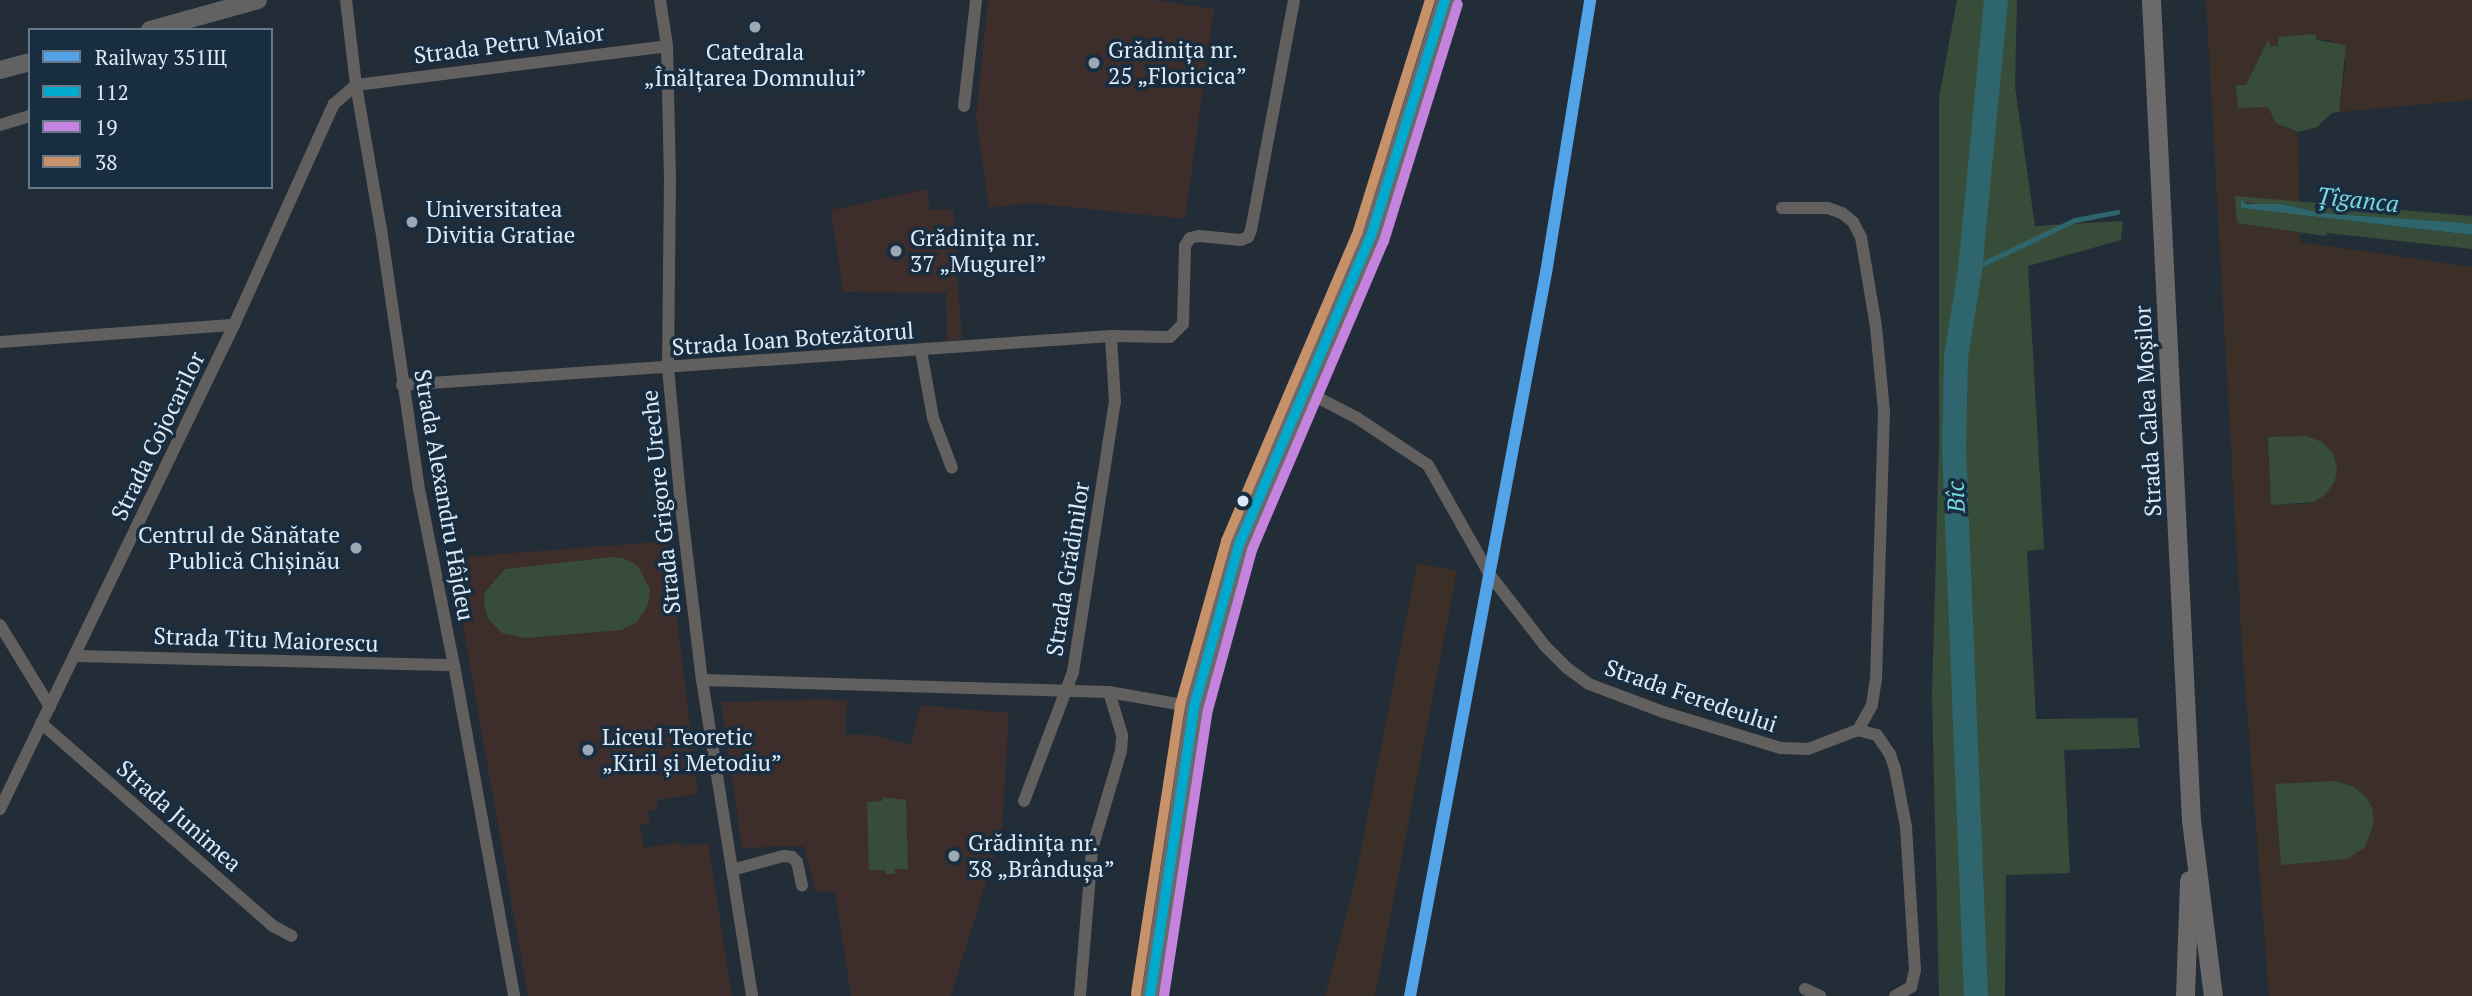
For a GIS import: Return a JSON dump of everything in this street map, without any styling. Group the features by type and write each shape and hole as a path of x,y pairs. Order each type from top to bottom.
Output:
{"main road":[{"path":"157,28 258,0"},
{"path":"1150,996 1194,707 1238,545 1371,236 1445,0"},
{"name":"Strada Calea Moșilor","path":"2151,0 2191,820 2213,996"},
{"path":"0,70 28,63"},
{"name":"Strada Calea Moșilor","path":"2185,996 2191,820"}],"street":[{"name":"Strada Alexandru Hâjdeu","path":"346,0 356,85 381,229 419,489 514,996"},
{"name":"Strada Grigore Ureche","path":"660,0 667,46 670,176 668,368 702,680 752,996"},
{"path":"964,106 976,0"},
{"name":"Strada Ioan Botezătorul","path":"402,385 1111,336 1170,337 1183,324 1185,246 1190,238 1199,236 1241,240 1248,237 1251,230 1294,0"},
{"name":"Strada Petru Maior","path":"356,85 667,46"},
{"name":"Strada Cojocarilor","path":"0,809 234,326 334,104 356,85"},
{"path":"0,125 28,117"},
{"path":"1782,208 1828,208 1842,213 1853,222 1861,237 1877,327 1884,411 1876,679 1872,705 1858,730 1877,735 1890,754 1906,827 1915,970 1911,987 1895,996"},
{"path":"0,342 234,326"},
{"name":"Strada Grădinilor","path":"1024,801 1073,673 1115,402 1111,336"},
{"path":"921,351 933,418 952,468"},
{"name":"Strada Feredeului","path":"1306,391 1367,424 1428,465 1490,575 1545,646 1567,668 1589,684 1663,712 1781,748 1808,749 1858,730"},
{"path":"0,625 50,707"},
{"name":"Strada Titu Maiorescu","path":"76,656 454,665"},
{"path":"702,680 1109,692 1194,707"},
{"path":"1080,996 1090,859 1121,751 1122,735 1109,692"},
{"name":"Strada Junimea","path":"41,723 273,926 292,936"},
{"path":"732,870 783,856 792,857 797,863 802,885"},
{"path":"1805,989 1820,996"}],"shaded area":[{"name":"Grădinița nr. 25 „Floricica”","path":"988,0 1155,0 1214,9 1185,219 1030,203 989,208 976,116"},
{"path":"2206,0 2472,0 2472,100 2339,112 2346,59 2331,40 2278,37 2279,46 2270,46 2269,40 2246,85 2237,85 2269,107 2287,129 2298,132 2300,242 2472,267 2472,996 2269,996 2242,646","holes":["2336,460 2335,481 2320,499 2306,504 2271,505"]},
{"name":"Grădinița nr. 37 „Mugurel”","path":"927,189 930,210 953,209 962,339 947,341 946,293 843,292 831,210"},
{"name":"Liceul Teoretic „Kiril și Metodiu”","path":"668,541 698,794 657,800 658,809 648,811 650,823 640,825 644,848 681,842 683,846 708,843 732,996 528,996 451,558"},
{"path":"1417,563 1457,571 1375,996 1325,996 1354,886"},
{"path":"824,699 847,701 845,735 871,735 911,745 920,705 1009,713 1002,830 951,996 851,996 835,892 816,892 804,846 742,848 721,702"}],"green space":[{"path":"1957,0 2017,0 2015,87 2035,226 2123,221 2121,240 2028,266 2044,549 2027,551 2036,719 2137,718 2140,748 2064,750 2070,873 2006,875 2005,996 1939,996 1932,695 1939,443 1939,98"},
{"path":"2315,34 2317,40 2346,45 2339,112 2332,113 2317,127 2298,132 2276,123 2268,107 2238,108 2236,85 2246,85 2269,38 2270,46 2278,46 2278,37"},
{"path":"2235,196 2472,216 2472,224 2321,213 2282,204 2268,206 2241,201 2241,208 2472,235 2472,249 2327,233 2326,236 2237,223"},
{"path":"2306,436 2322,442 2333,453 2337,468 2335,481 2325,495 2314,502 2271,505 2268,437"},
{"path":"623,558 638,566 650,589 648,605 637,622 621,630 526,638 502,633 489,620 484,606 485,592 505,569"},
{"path":"2336,781 2354,787 2366,797 2372,808 2374,823 2365,847 2347,859 2281,865 2275,784"},
{"path":"883,797 906,800 908,869 895,869 895,874 886,874 885,870 869,870 867,802 882,801"}],"water":[{"path":"2241,200 2247,204 2282,204 2321,213 2472,224 2472,235 2241,208"}],"waterway":[{"name":"Bîc","path":"1976,996 1954,448 1956,357 1970,270 1996,0"},
{"name":"Țîganca","path":"1970,270 2075,220 2117,212"}],"rail line":[{"name":"351Щ","path":"1410,996 1546,273 1590,0"}],"transit line":[{"name":"38","path":"1136,994 1180,705 1226,541 1358,231 1430,0"},
{"name":"112","path":"1150,996 1194,707 1239,545 1371,236 1445,0"},
{"name":"19","path":"1164,996 1208,710 1252,550 1384,241 1458,4"}],"place":[{"name":"Catedrala „Înălțarea Domnului”","path":"755,27"},
{"name":"Grădinița nr. 25 „Floricica”","path":"1094,63"},
{"name":"Universitatea Divitia Gratiae","path":"412,222"},
{"name":"Grădinița nr. 37 „Mugurel”","path":"896,251"},
{"name":"Centrul de Sănătate Publică Chișinău","path":"356,548"},
{"name":"Liceul Teoretic „Kiril și Metodiu”","path":"588,750"},
{"name":"Grădinița nr. 38 „Brândușa”","path":"954,856"}]}
